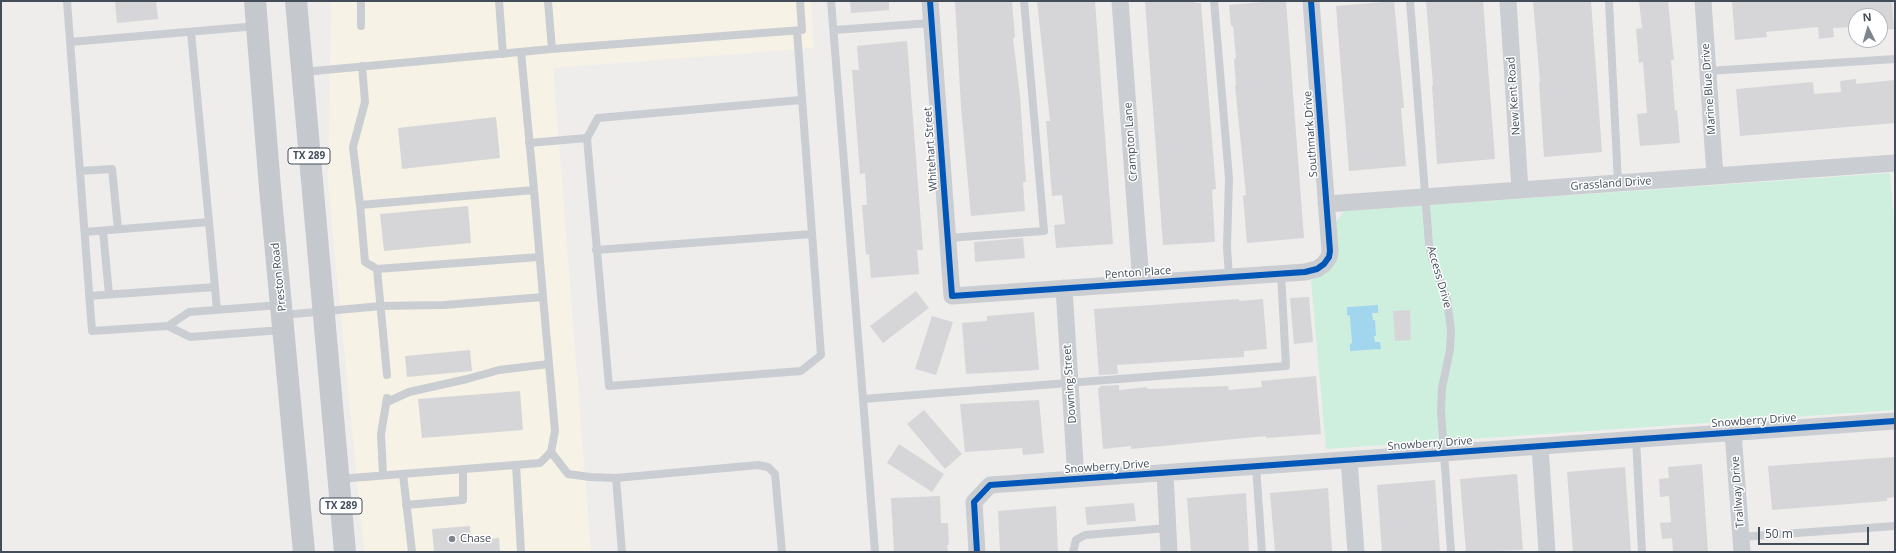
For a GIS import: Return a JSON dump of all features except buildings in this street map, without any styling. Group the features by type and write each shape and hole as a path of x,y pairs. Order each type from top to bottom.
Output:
{"main road":[{"name":"Preston Road","path":"255,1 270,188 304,552"},
{"name":"TX 289","path":"296,1 322,311 345,552"}],"street":[{"name":"Whitehart Street","path":"930,1 952,296"},
{"name":"Crampton Lane","path":"1120,1 1142,283"},
{"name":"Southmark Drive","path":"1311,1 1330,251 1329,257 1324,264"},
{"name":"New Kent Road","path":"1508,1 1520,190"},
{"name":"Marine Blue Drive","path":"1703,1 1715,176"},
{"name":"Grassland Drive","path":"1326,204 1895,164"},
{"name":"Penton Place","path":"952,296 1309,272 1324,264"},
{"name":"Downing Street","path":"1064,288 1076,479"},
{"name":"Snowberry Drive","path":"977,552 974,502 990,485 1895,421"},
{"name":"Trailway Drive","path":"1733,432 1741,545"},
{"path":"1540,446 1547,552"},
{"path":"1349,460 1356,552"},
{"path":"1165,473 1169,552"}],"lane":[{"path":"67,1 92,331 168,326 189,312 217,310 283,316"},
{"path":"361,1 361,26"},
{"path":"499,1 503,54"},
{"path":"548,1 552,49"},
{"path":"302,72 552,49 797,31 802,30 800,1"},
{"path":"831,1 875,552"},
{"path":"948,238 1044,231 1024,1"},
{"path":"1214,1 1229,178 1227,247 1229,277"},
{"name":"Access Drive","path":"1410,1 1424,197 1429,244 1432,258 1444,290 1449,313 1450,350 1441,398 1451,552"},
{"path":"1609,1 1618,183"},
{"path":"834,30 931,23"},
{"path":"70,42 257,26"},
{"path":"797,31 821,355 801,371 609,386 587,138 598,118 801,100"},
{"path":"191,32 217,310"},
{"path":"338,479 540,463 551,452 555,431 521,52"},
{"path":"1708,71 1895,59"},
{"path":"362,66 365,102 353,147 365,262 377,269 539,256"},
{"path":"529,144 587,138"},
{"path":"80,171 112,169 118,229"},
{"path":"360,205 534,190"},
{"path":"85,232 209,222"},
{"path":"103,230 109,294"},
{"path":"596,250 812,234"},
{"path":"377,269 387,375"},
{"path":"863,399 1286,366 1281,274"},
{"path":"89,296 215,287"},
{"path":"168,326 190,337 283,316 322,311 381,306 444,306 543,297"},
{"path":"383,475 381,434 387,400 409,392 499,370 549,364"},
{"path":"1636,439 1642,552"},
{"path":"551,452 568,474 590,477 616,478 758,465 768,467 775,474 782,552"},
{"path":"516,465 521,552"},
{"path":"1256,466 1262,552"},
{"path":"406,505 463,500 463,469"},
{"path":"403,474 412,552"},
{"path":"616,478 622,552"},
{"path":"1741,545 1895,526"},
{"path":"1073,552 1076,540 1085,535 1168,528"}],"shaded area":[{"path":"331,1 811,1 814,48 553,68 591,552 364,552 328,184"}],"green space":[{"path":"1890,173 1895,236 1895,410 1326,449 1311,280 1321,275 1335,223 1344,211"}],"water":[{"path":"1378,305 1378,313 1372,313 1373,320 1375,320 1375,342 1380,342 1381,349 1350,351 1350,344 1352,343 1350,316 1347,315 1347,307"}],"cycle path":[{"path":"930,1 952,296 1305,272 1317,269 1324,264 1329,257 1330,251 1311,1"},
{"path":"977,552 974,502 990,485 1895,421"}],"place":[{"name":"Chase","path":"452,539"}]}
